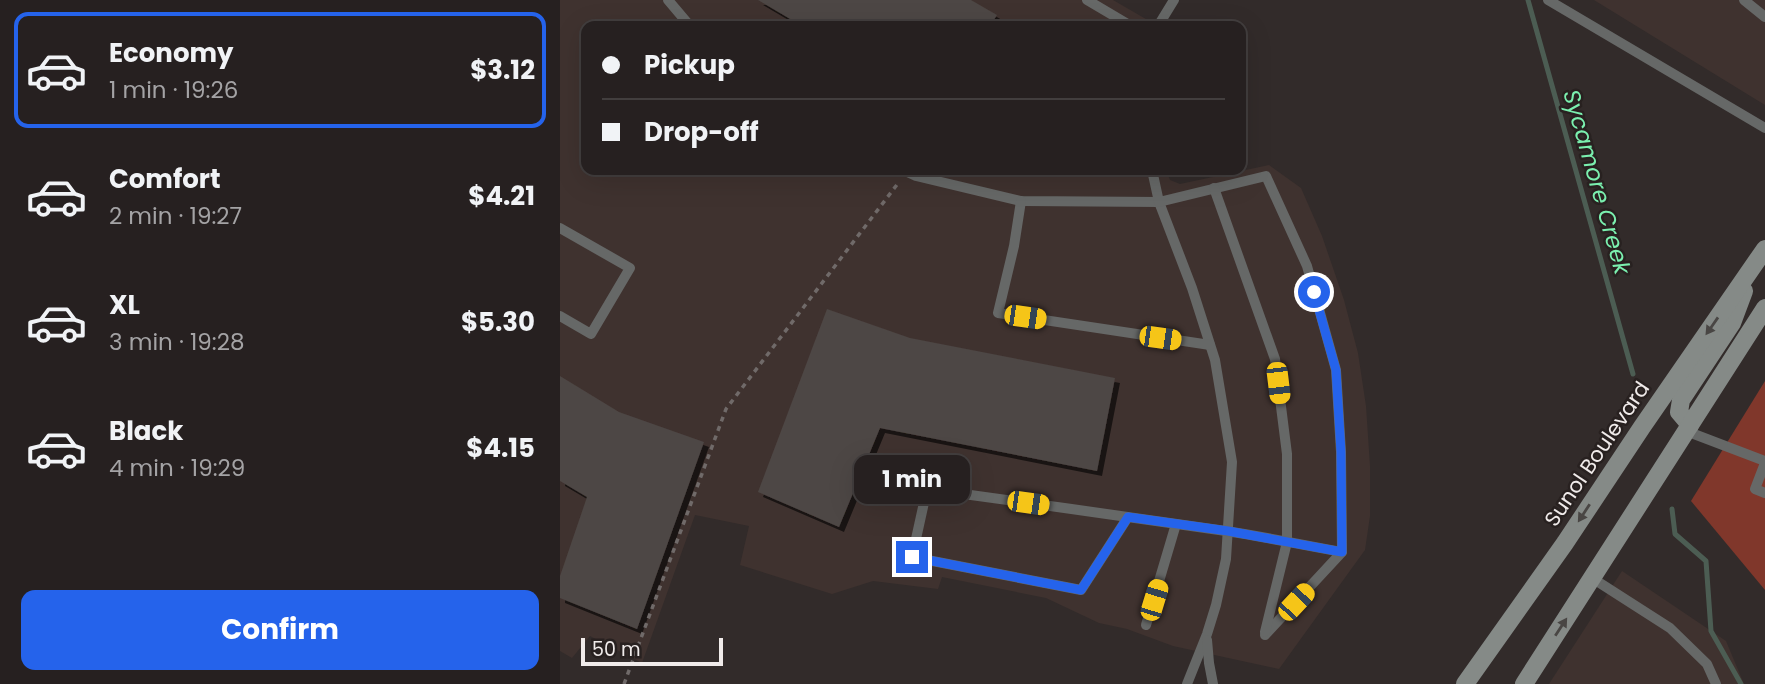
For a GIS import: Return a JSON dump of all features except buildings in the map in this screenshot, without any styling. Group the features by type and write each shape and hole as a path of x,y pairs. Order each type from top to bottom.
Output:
{"main road":[{"name":"Sunol Boulevard","path":"1465,684 1565,543 1642,426 1765,249"},
{"path":"1688,428 1679,412 1681,400 1732,323 1751,271"},
{"path":"1524,684 1765,308"}],"lane":[{"path":"668,0 686,21"},
{"path":"1087,0 1122,21"},
{"path":"1161,21 1174,0"},
{"path":"1548,0 1765,128"},
{"path":"1744,0 1765,17"},
{"path":"914,175 1021,201 1159,202 1214,188 1266,176 1307,266 1336,370 1341,452 1342,552 1265,635 1287,542 1287,454 1275,359 1214,188"},
{"path":"1154,175 1159,202 1192,288 1215,360 1232,462 1226,559 1207,634 1187,684"},
{"path":"1021,201 1014,246 998,313 1210,345"},
{"path":"560,228 630,268 591,334 560,316"},
{"path":"1688,428 1765,462 1755,489 1765,493"},
{"path":"1128,517 1081,590 912,557 928,489 1128,517 1176,524 1228,531 1342,552"},
{"path":"1146,625 1176,524"},
{"path":"1592,578 1670,628 1707,664 1716,684"},
{"path":"1207,634 1213,684"}],"path":[{"path":"624,684 726,409 902,175"}],"shaded area":[{"path":"560,0 1113,0 1149,21 581,21 581,175 1168,175 1170,180 1180,184 1222,175 1246,175 1246,170 1269,165 1301,188 1322,236 1344,300 1358,353 1366,406 1370,516 1365,550 1279,669 1173,646 1127,629 1099,623 1046,598 942,577 938,589 873,581 832,594 740,565 749,526 695,515 642,663 590,636 572,658 560,651"},
{"path":"1594,0 1765,0 1765,105"},
{"path":"1765,381 1765,590 1691,501"},
{"path":"1622,571 1726,641 1744,684 1549,684"}],"waterway":[{"name":"Sycamore Creek","path":"1528,0 1633,374"},
{"name":"Sycamore Creek","path":"1672,509 1675,534 1706,561 1711,631 1741,684"}],"route":[{"path":"912,557 1081,590 1128,517 1228,531 1342,552 1341,452 1336,370 1314,292"}]}
